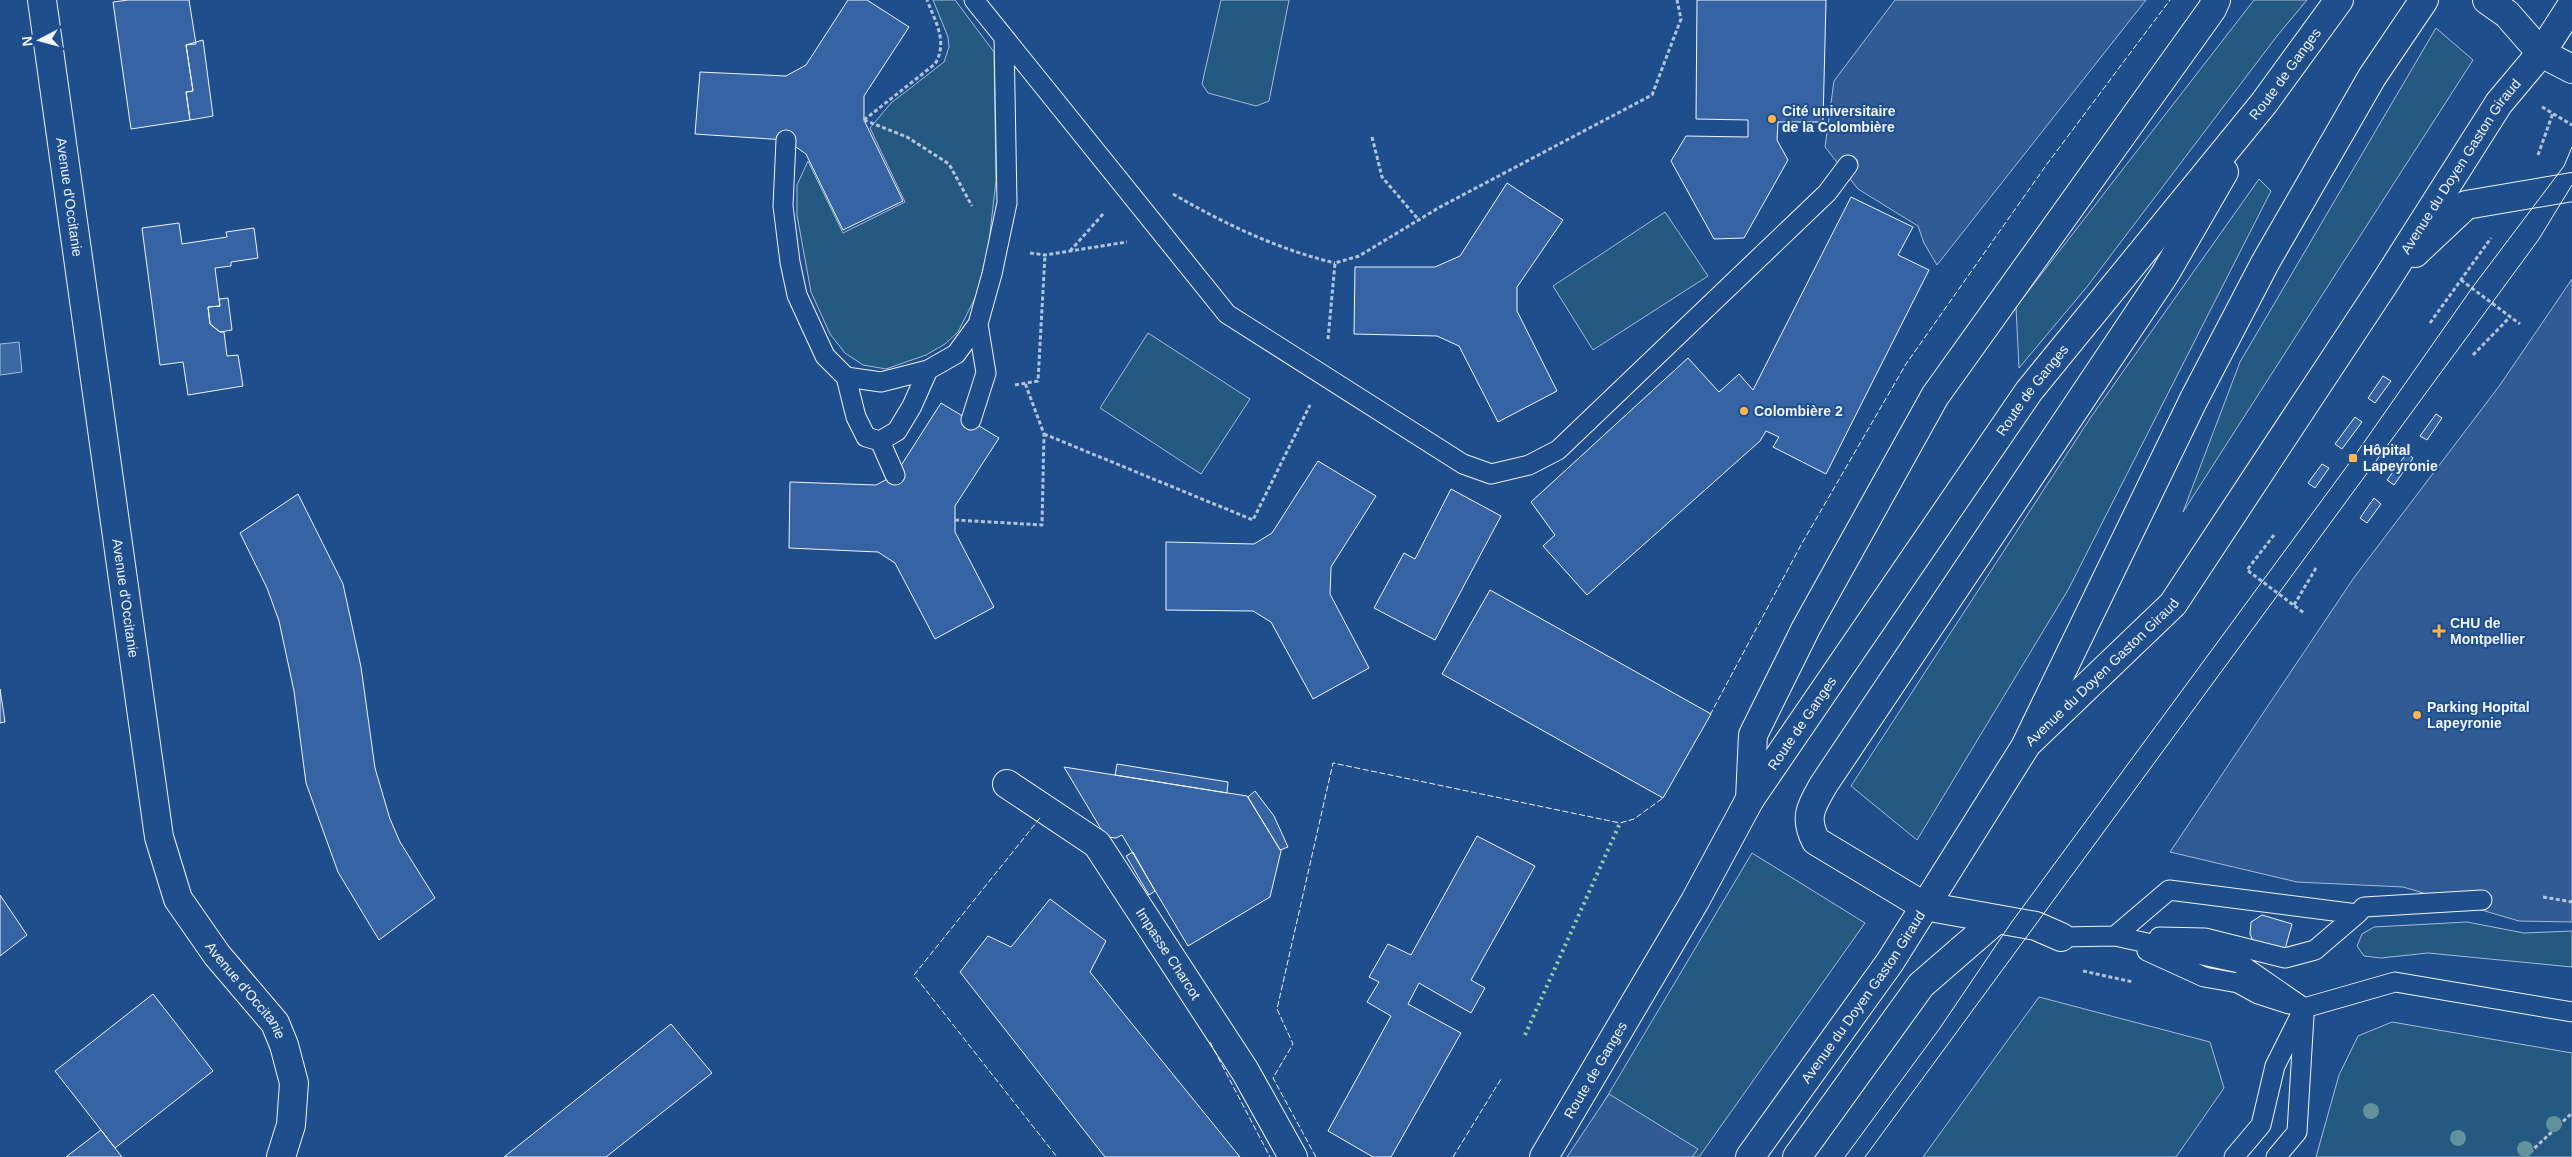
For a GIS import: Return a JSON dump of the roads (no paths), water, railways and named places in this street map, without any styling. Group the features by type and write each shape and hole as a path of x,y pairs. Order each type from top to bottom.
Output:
{"street":[{"name":"Avenue d'Occitanie","path":"42,0 159,837 178,899 217,956 275,1023 284,1045 294,1083 292,1125 281,1157"},
{"name":"Route de Ganges","path":"1750,799 1752,735 1806,628 1935,396 2206,17 2216,0"},
{"name":"Route de Ganges","path":"1544,1157 1695,901 1750,799 2029,391 2264,103 2340,0"},
{"path":"2025,747 2192,401 2261,272 2372,77 2424,0"},
{"name":"Avenue du Doyen Gaston Giraud","path":"1750,1157 1890,962 2025,747 2173,604 2384,284 2499,102 2541,53 2572,5"},
{"path":"2497,7 2541,53 2572,69"},
{"path":"2061,936 2036,926 1924,906 1816,840 1809,827 1811,808 1824,784 2165,274 2264,103"},
{"name":"Avenue du Doyen Gaston Giraud","path":"2384,284 2466,205 2572,187"},
{"name":"Impasse Charcot","path":"1007,784 1097,844 1245,1071 1293,1157"},
{"path":"1797,1157 1921,985 1996,920"}],"lane":[{"path":"974,0 1227,314 1463,464 1491,474 1529,465 1558,450 1827,193 1848,165"},
{"path":"971,420 986,373 978,324 1007,202 1004,37"},
{"path":"786,140 782,206 797,295 825,356 846,377 856,417 866,437 880,441 897,431 912,406 928,370"},
{"path":"846,377 880,382 928,370 956,354 978,324"},
{"path":"880,441 895,475"},
{"path":"2116,936 2169,890 2357,914"},
{"path":"2061,936 2205,938 2285,958 2315,950 2364,907 2482,900"},
{"path":"2116,936 2239,963 2304,1008"},
{"path":"2234,1157 2261,1125 2275,1066 2304,1008 2395,982 2572,1012"},
{"path":"2276,1157 2296,1132 2304,1008"}],"tram line":[{"path":"1845,1157 1940,1028 2011,923 2353,458 2472,288 2564,166 2572,147"},
{"path":"1865,1157 2539,239 2572,185"}],"place":[{"name":"Cité universitaire de la Colombière","path":"1772,119"},
{"name":"Colombière 2","path":"1744,411"},
{"name":"Hôpital Lapeyronie","path":"2353,458"},
{"name":"CHU de Montpellier","path":"2439,631"},
{"name":"Parking Hopital Lapeyronie","path":"2417,715"}]}
